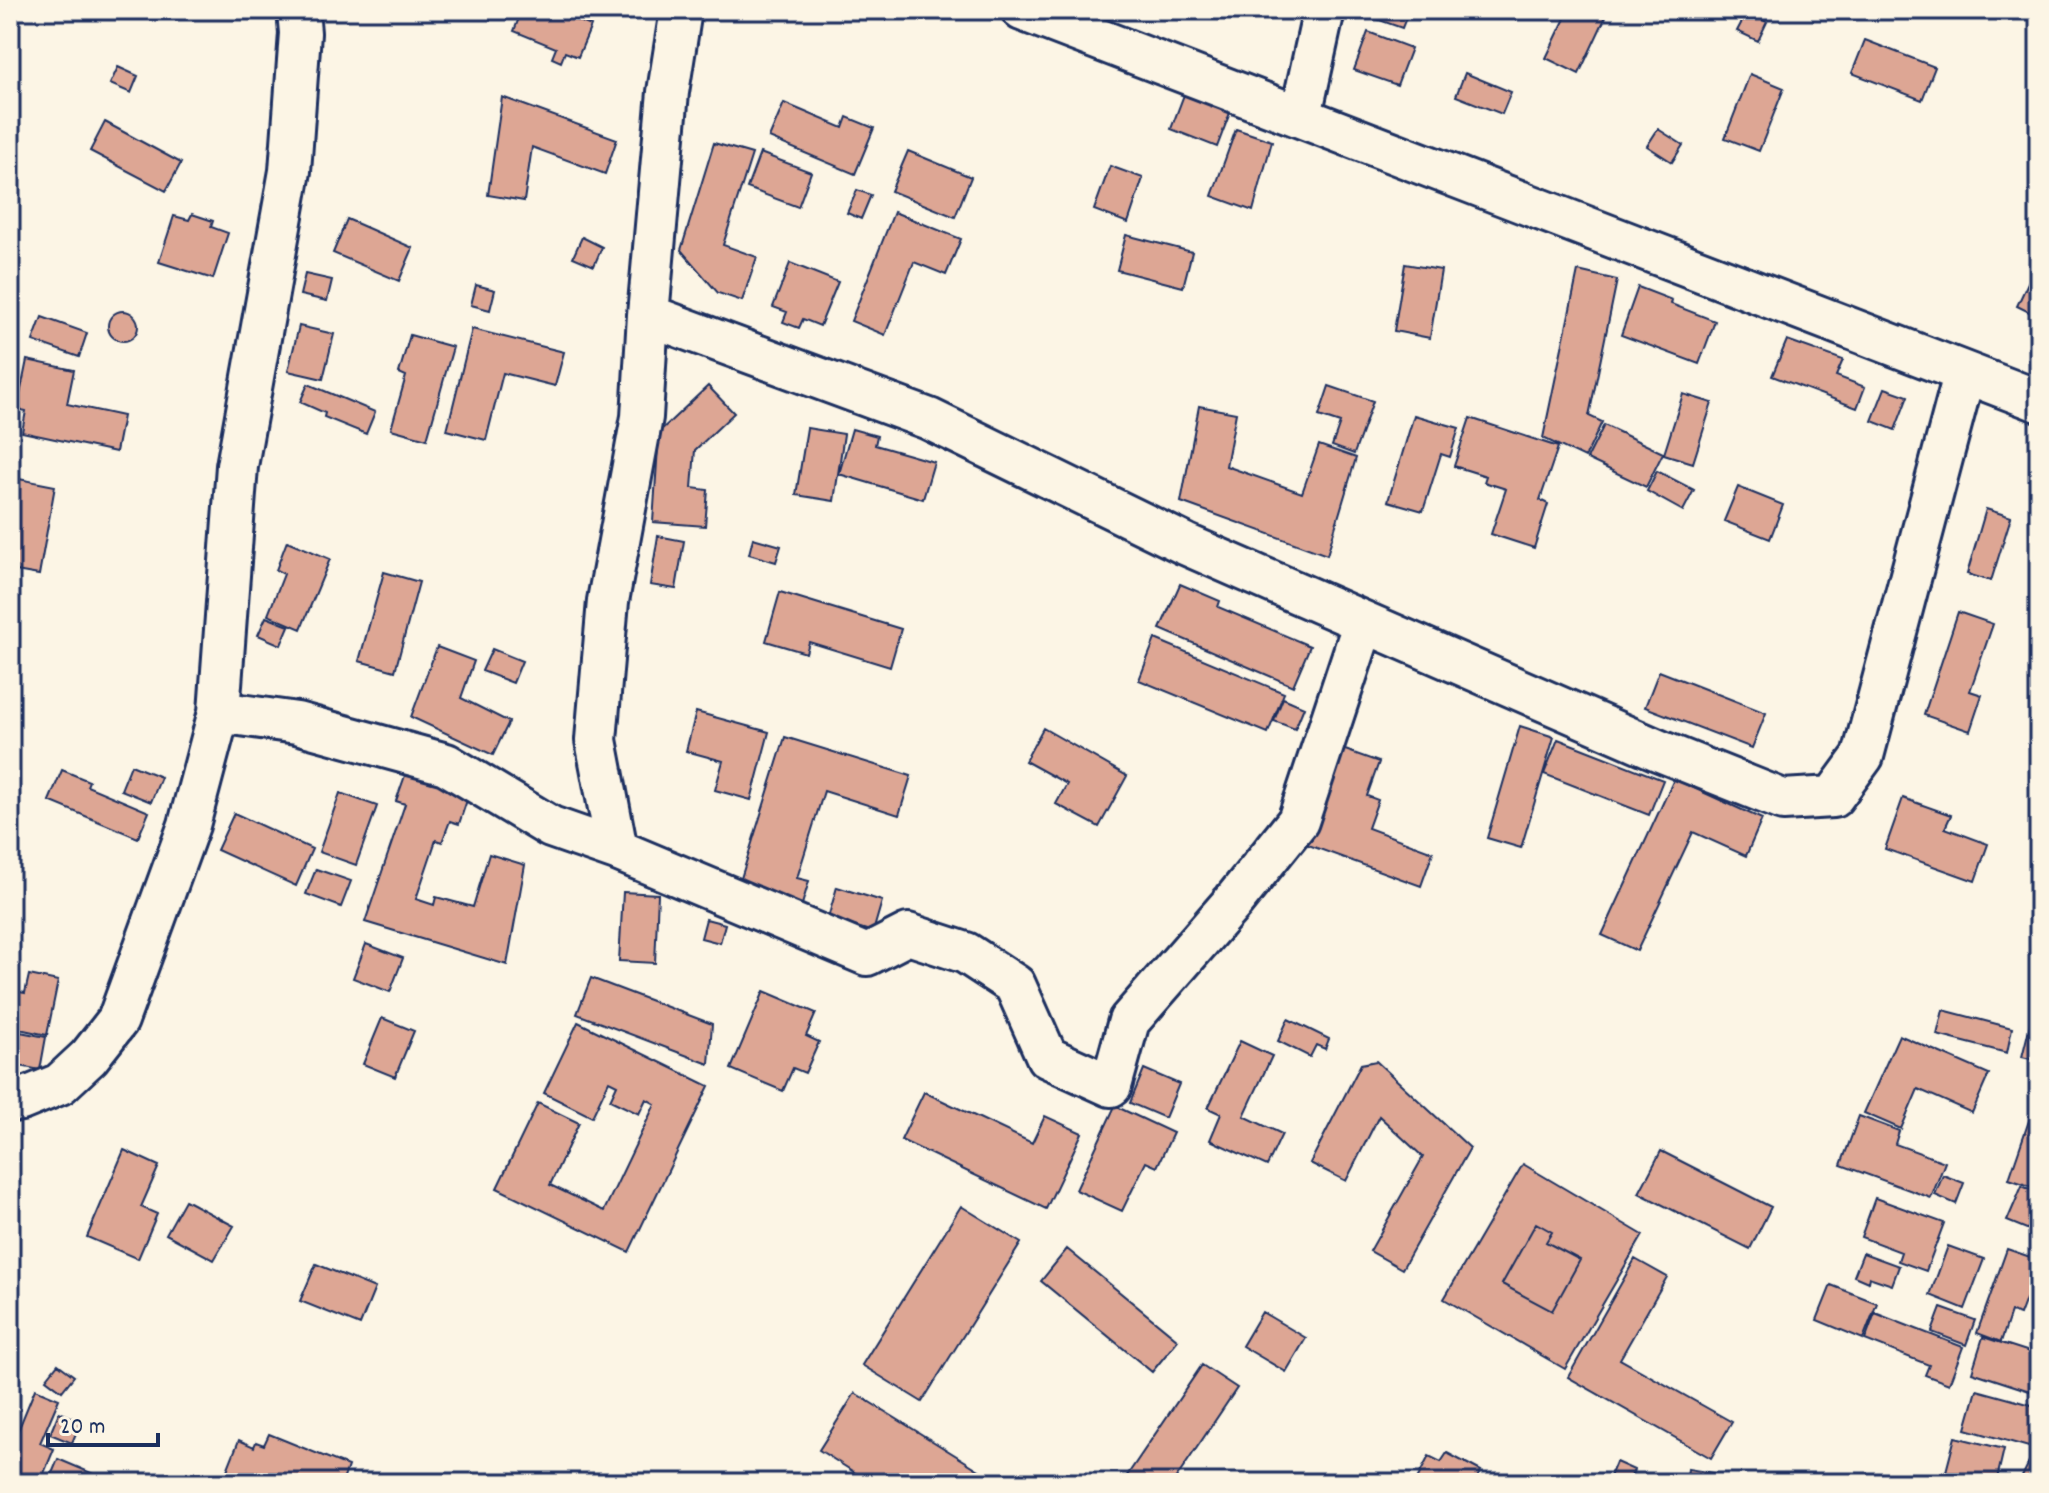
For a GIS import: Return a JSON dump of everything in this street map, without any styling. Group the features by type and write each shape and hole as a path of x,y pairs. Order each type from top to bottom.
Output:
{"street":[{"path":"10,1101 21,1100 60,1084 89,1057 118,1020 189,825 219,712 237,466 290,171 300,33 298,10"},
{"path":"617,850 596,740 608,601 642,417 668,92 681,10"},
{"path":"1022,10 1301,115 1964,375 2039,401"},
{"path":"1301,115 1324,10"},
{"path":"648,315 929,419 1185,544 1660,751 1783,800 1833,797 1863,756 1964,375"},
{"path":"219,712 297,723 446,764 551,827 617,850 867,955 908,934 966,953 1015,985 1047,1057 1111,1086 1129,1021 1233,902 1298,821 1364,622"}],"building":[{"path":"522,10 553,10 591,26 578,57 565,52 561,62 552,58 556,48 514,31"},
{"path":"1367,10 1409,10 1402,28 1365,15"},
{"path":"1569,10 1609,10 1579,74 1546,58"},
{"path":"1747,12 1767,22 1758,41 1737,31"},
{"path":"1368,32 1411,48 1397,85 1354,70"},
{"path":"1865,40 1935,67 1922,100 1852,73"},
{"path":"118,67 138,76 131,93 110,84"},
{"path":"1465,73 1511,92 1502,114 1456,96"},
{"path":"1750,74 1784,88 1759,151 1725,138"},
{"path":"1185,92 1231,110 1217,147 1171,129"},
{"path":"502,97 617,139 605,174 532,147 524,201 488,195"},
{"path":"784,103 843,128 847,117 874,128 855,174 769,138"},
{"path":"105,122 181,163 166,191 90,151"},
{"path":"1236,129 1272,141 1253,211 1212,196"},
{"path":"1658,129 1683,145 1672,162 1647,146"},
{"path":"714,143 752,154 723,245 757,257 742,301 718,293 681,250"},
{"path":"908,151 971,177 955,217 891,191"},
{"path":"760,153 811,172 798,207 747,188"},
{"path":"1110,166 1143,178 1128,223 1094,210"},
{"path":"857,190 871,195 861,219 847,213"},
{"path":"894,212 961,239 946,275 914,262 885,335 851,321"},
{"path":"192,214 213,221 211,227 228,233 213,279 159,262 174,216 189,220"},
{"path":"347,219 413,248 399,281 333,253"},
{"path":"1126,235 1192,252 1183,287 1117,270"},
{"path":"582,237 602,247 594,266 573,257"},
{"path":"790,263 838,282 820,326 803,319 799,328 783,322 787,312 773,307"},
{"path":"1405,264 1441,270 1430,338 1394,331"},
{"path":"1578,271 1617,280 1589,416 1602,422 1585,458 1543,438"},
{"path":"305,274 332,280 327,301 300,295"},
{"path":"2032,274 2039,278 2039,317 2017,306"},
{"path":"476,285 495,290 490,310 471,305"},
{"path":"1638,287 1715,321 1699,364 1621,335"},
{"path":"123,311 134,315 138,326 134,337 123,341 112,337 108,326 112,315"},
{"path":"42,317 87,333 79,357 33,341"},
{"path":"299,326 334,334 323,379 288,371"},
{"path":"472,329 564,352 555,386 503,373 486,440 447,430"},
{"path":"410,335 453,347 427,439 391,429 406,376 399,373"},
{"path":"1787,340 1843,360 1836,376 1865,387 1857,408 1772,376"},
{"path":"27,360 74,370 67,404 123,416 116,452 22,432 26,411 17,409"},
{"path":"308,384 375,412 366,434 324,417 325,413 300,402"},
{"path":"708,386 734,413 695,450 692,488 708,490 705,526 653,522 659,432"},
{"path":"1329,386 1373,401 1354,454 1332,446 1340,423 1319,416"},
{"path":"1885,388 1908,396 1895,430 1872,421"},
{"path":"1683,394 1712,403 1693,463 1664,454"},
{"path":"1199,406 1236,413 1226,466 1302,493 1319,445 1356,458 1327,555 1181,502"},
{"path":"1414,415 1459,428 1450,457 1441,454 1423,511 1388,501"},
{"path":"1470,418 1558,447 1540,500 1548,504 1534,548 1491,534 1506,489 1484,482 1486,476 1454,466"},
{"path":"1604,425 1663,453 1646,487 1587,459"},
{"path":"807,428 844,434 834,501 796,495"},
{"path":"852,429 877,436 875,445 934,462 923,499 839,474"},
{"path":"1657,471 1694,490 1683,511 1647,491"},
{"path":"19,479 55,486 39,575 10,570 10,531"},
{"path":"1738,487 1783,505 1770,539 1724,521"},
{"path":"1986,509 2011,517 1991,581 1967,574"},
{"path":"658,536 684,541 676,589 650,585"},
{"path":"753,538 781,546 776,562 749,554"},
{"path":"287,541 330,559 301,629 268,615 284,574 276,570"},
{"path":"384,572 419,582 395,671 359,661"},
{"path":"1180,584 1220,601 1218,607 1310,646 1293,686 1160,629"},
{"path":"780,592 901,629 890,667 809,642 806,653 766,641"},
{"path":"1958,612 1993,624 1970,691 1982,695 1970,731 1924,715"},
{"path":"266,617 289,626 281,645 258,635"},
{"path":"1155,639 1284,693 1268,733 1139,680"},
{"path":"437,647 474,661 461,698 509,722 493,755 411,717"},
{"path":"492,649 522,661 513,683 482,671"},
{"path":"1659,671 1766,713 1752,748 1645,707"},
{"path":"1283,698 1304,707 1295,729 1274,721"},
{"path":"696,712 769,732 751,800 715,790 723,761 686,751"},
{"path":"1520,726 1554,737 1521,848 1487,838"},
{"path":"1043,728 1127,776 1099,827 1056,804 1067,784 1025,761"},
{"path":"785,737 911,776 899,815 824,791 797,878 809,881 801,908 738,888"},
{"path":"1558,739 1663,780 1649,815 1544,774"},
{"path":"1334,746 1379,762 1367,796 1378,800 1368,828 1433,852 1421,886 1300,842"},
{"path":"131,765 161,777 151,802 121,790"},
{"path":"62,770 89,781 87,786 149,812 138,838 49,801"},
{"path":"407,770 470,791 459,824 450,821 442,842 436,840 416,899 434,905 436,897 473,907 489,854 525,865 507,965 365,922 405,804 396,801"},
{"path":"1674,779 1762,819 1746,856 1693,832 1637,951 1602,935"},
{"path":"340,793 377,806 356,865 319,852"},
{"path":"1903,798 1951,815 1945,828 1988,844 1975,881 1885,849"},
{"path":"234,813 312,849 296,886 217,850"},
{"path":"316,869 351,881 341,907 306,894"},
{"path":"837,887 882,901 873,932 828,918"},
{"path":"623,892 658,894 655,963 619,961"},
{"path":"706,919 725,924 720,943 701,938"},
{"path":"366,944 403,958 390,992 353,978"},
{"path":"29,975 58,981 47,1035 10,1027 10,990 25,993"},
{"path":"591,978 712,1024 709,1064 577,1014"},
{"path":"764,991 816,1013 806,1036 819,1042 805,1073 793,1068 783,1091 731,1069"},
{"path":"1943,1010 2012,1028 2007,1053 1937,1035"},
{"path":"382,1018 414,1031 395,1077 363,1064"},
{"path":"1288,1019 1329,1039 1325,1049 1316,1045 1310,1057 1278,1041"},
{"path":"2031,1021 2039,1023 2039,1061 2022,1057"},
{"path":"578,1022 709,1086 629,1252 497,1188 538,1103 579,1123 550,1185 604,1211 655,1104 646,1099 639,1114 610,1100 617,1085 609,1081 592,1117 544,1093"},
{"path":"10,1030 46,1037 40,1070 10,1064"},
{"path":"1899,1035 1989,1074 1972,1113 1918,1089 1901,1129 1864,1113"},
{"path":"1240,1041 1272,1056 1244,1116 1282,1134 1267,1166 1210,1140 1221,1114 1208,1108"},
{"path":"1376,1061 1470,1148 1402,1269 1370,1251 1423,1157 1379,1116 1346,1181 1310,1163 1361,1064"},
{"path":"1144,1069 1179,1084 1165,1118 1130,1103"},
{"path":"924,1092 1032,1143 1045,1116 1082,1133 1046,1209 901,1140"},
{"path":"1115,1106 1173,1133 1157,1167 1146,1162 1122,1211 1076,1190"},
{"path":"2033,1109 2039,1110 2039,1189 2009,1179"},
{"path":"1859,1116 1899,1131 1895,1144 1945,1162 1931,1198 1841,1165"},
{"path":"124,1150 159,1166 141,1207 157,1214 138,1259 87,1237"},
{"path":"1661,1151 1771,1207 1750,1249 1639,1193"},
{"path":"1523,1164 1643,1235 1565,1369 1444,1299","holes":["1536,1223 1552,1232 1546,1242 1580,1260 1552,1311 1502,1284"]},
{"path":"1943,1175 1964,1183 1956,1204 1935,1195"},
{"path":"2022,1186 2039,1193 2039,1234 2007,1221"},
{"path":"1875,1198 1944,1223 1926,1271 1898,1261 1901,1252 1861,1237"},
{"path":"185,1200 234,1226 214,1260 166,1234"},
{"path":"961,1206 1021,1243 922,1402 862,1365"},
{"path":"1536,1223 1552,1232 1546,1242 1580,1260 1552,1311 1502,1284"},
{"path":"1948,1246 1984,1259 1965,1309 1930,1295"},
{"path":"1067,1249 1178,1340 1152,1372 1041,1281"},
{"path":"2007,1249 2039,1260 2039,1304 2026,1299 2020,1315 2011,1312 2001,1342 1977,1333"},
{"path":"1863,1253 1899,1266 1892,1285 1869,1277 1868,1282 1854,1276"},
{"path":"1635,1259 1667,1277 1620,1359 1732,1422 1711,1458 1568,1377"},
{"path":"316,1264 375,1288 360,1325 300,1301"},
{"path":"1831,1285 1877,1303 1863,1339 1817,1320"},
{"path":"1941,1308 1975,1320 1966,1345 1932,1332"},
{"path":"1262,1312 1306,1338 1286,1372 1242,1346"},
{"path":"1875,1313 1963,1347 1949,1384 1925,1375 1929,1365 1865,1340"},
{"path":"1983,1337 2039,1355 2039,1394 1972,1372"},
{"path":"58,1364 74,1376 62,1391 46,1379"},
{"path":"1202,1365 1237,1388 1173,1483 1122,1483"},
{"path":"35,1389 59,1399 40,1443 54,1449 40,1483 14,1483 10,1481 10,1450"},
{"path":"1977,1390 2039,1407 2039,1450 1966,1429"},
{"path":"855,1393 992,1478 988,1483 851,1483 857,1474 819,1450"},
{"path":"59,1412 81,1421 72,1443 50,1434"},
{"path":"269,1434 348,1466 344,1478 351,1483 240,1483 241,1478 226,1473 239,1440 254,1447 256,1442 264,1445"},
{"path":"1955,1437 2004,1449 1996,1483 1943,1483"},
{"path":"2034,1452 2039,1455 2039,1483 2019,1483"},
{"path":"1447,1453 1481,1471 1475,1481 1479,1483 1415,1483 1429,1456 1441,1462"},
{"path":"58,1459 103,1478 101,1483 48,1483"},
{"path":"1616,1462 1634,1470 1628,1483 1609,1479"},
{"path":"1688,1469 1713,1473 1711,1483 1686,1483"}]}
